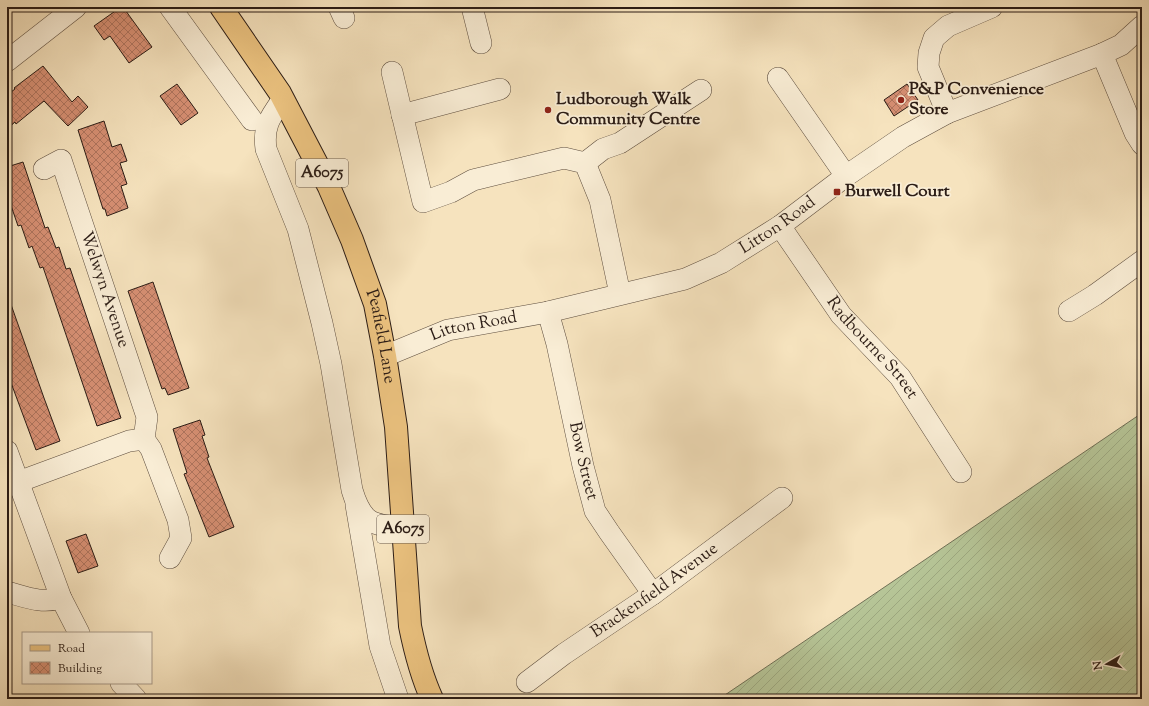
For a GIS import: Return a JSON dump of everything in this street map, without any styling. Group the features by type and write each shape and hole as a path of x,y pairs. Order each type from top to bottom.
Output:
{"main road":[{"name":"Peafield Lane","path":"221,7 283,99 329,187 352,240 375,304 396,427 410,626 415,654 432,699"}],"street":[{"path":"7,61 76,7"},
{"path":"170,7 252,120"},
{"path":"947,113 928,67 929,53 934,38 948,26 992,7"},
{"path":"468,18 481,43"},
{"name":"Litton Road","path":"385,356 448,330 548,312 685,279 721,263 780,226 846,176 903,137 947,113 1102,54 1121,45 1142,26"},
{"path":"1102,54 1135,133 1142,144"},
{"path":"392,72 423,202 450,192 473,180 564,158 585,163"},
{"path":"778,78 846,176"},
{"path":"402,115 500,90"},
{"path":"585,163 603,149 620,142 701,90"},
{"path":"283,99 266,127 264,137 266,149 298,229 331,364 349,475 356,502 380,646 398,699"},
{"name":"Welwyn Avenue","path":"44,169 61,160 147,417 144,439"},
{"path":"585,163 600,200 620,294"},
{"name":"Radbourne Street","path":"780,226 841,315 900,377 961,472"},
{"path":"1069,312 1142,262"},
{"name":"Bow Street","path":"548,312 557,344 583,466 595,511 653,594"},
{"path":"18,482 129,441 144,439 152,449 178,520 181,538 170,558"},
{"path":"7,451 60,598 78,632"},
{"name":"Brackenfield Avenue","path":"527,682 564,654 653,594 782,498"},
{"path":"356,502 365,518 370,521 382,526 403,528"},
{"path":"7,592 41,601 51,601 60,598"},
{"path":"123,684 136,699"}],"green space":[{"path":"1142,413 1142,699 719,699"}],"building":[{"path":"123,7 152,47 129,63 110,36 104,40 94,26"},
{"path":"43,66 72,102 78,96 88,107 68,126 44,101 16,124 15,122 7,129 7,95"},
{"path":"177,84 198,113 181,125 160,96"},
{"name":"P&P Convenience Store","path":"907,84 918,100 894,116 884,100"},
{"path":"104,121 112,147 121,144 127,161 120,163 127,184 121,186 128,208 107,216 105,209 103,209 78,130"},
{"path":"23,162 45,228 48,227 56,248 59,247 66,269 70,268 121,418 97,426 43,267 40,268 32,246 29,248 21,225 18,226 7,194 7,167"},
{"path":"153,282 189,388 168,395 165,388 162,389 128,291"},
{"path":"8,296 60,441 36,450 7,372"},
{"path":"200,420 205,435 202,436 209,457 207,458 234,527 209,537 184,474 187,473 173,429"},
{"path":"86,534 98,566 78,573 66,541"}],"place":[{"name":"P&P Convenience Store","path":"901,100"},
{"name":"Ludborough Walk Community Centre","path":"548,110"},
{"name":"Burwell Court","path":"837,192"}]}
